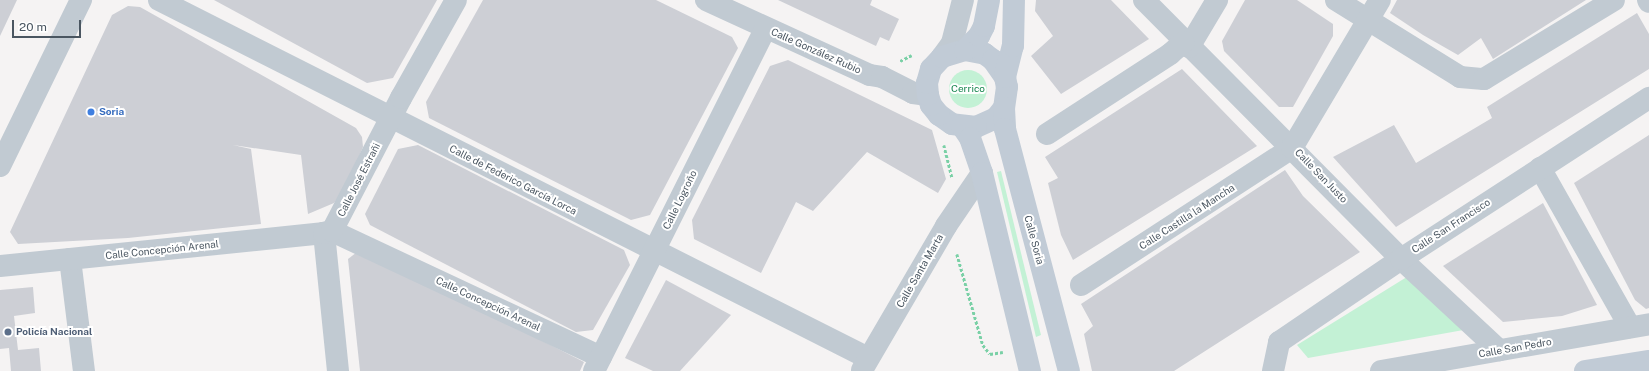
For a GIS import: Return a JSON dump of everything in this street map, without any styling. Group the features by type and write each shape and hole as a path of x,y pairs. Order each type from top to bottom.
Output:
{"main road":[{"path":"966,50 979,36 984,26 989,0"},
{"path":"1005,77 1013,46 1014,0"},
{"path":"966,50 985,54 993,60 1005,77 1007,87 1004,108 996,118 976,127 952,124 939,115 931,105 928,95 927,83 931,69 942,56 966,50"},
{"name":"Calle Soria","path":"1004,108 1005,129 1069,371"},
{"path":"962,126 970,138 982,173 1030,371"},
{"path":"1585,371 1649,361"}],"street":[{"path":"0,166 81,0"},
{"name":"Calle de Federico García Lorca","path":"159,0 390,118 655,250 865,364"},
{"name":"Calle José Estrañi","path":"328,232 456,0"},
{"name":"Calle González Rubio","path":"706,0 765,29 870,75 882,77 913,93 928,95"},
{"path":"942,56 952,43 963,0"},
{"name":"Calle San Justo","path":"1144,0 1401,259 1499,350"},
{"path":"1047,134 1170,54 1187,45 1217,0"},
{"path":"1336,0 1460,77 1484,79 1614,0"},
{"path":"1292,148 1380,0"},
{"name":"Calle Logroño","path":"598,364 765,29"},
{"name":"Calle San Francisco","path":"1273,371 1279,342 1401,259 1649,98"},
{"name":"Calle Castilla la Mancha","path":"1081,285 1292,148"},
{"path":"1540,168 1640,326"},
{"name":"Calle Santa Marta","path":"865,364 934,246 982,173"},
{"path":"328,232 338,371"},
{"name":"Calle Concepción Arenal","path":"0,266 328,232 598,364"},
{"path":"70,259 84,371"},
{"name":"Calle San Pedro","path":"1381,371 1640,326"}],"path":[{"path":"882,77 884,68 914,54"},
{"path":"942,137 952,179"},
{"path":"934,246 955,250 983,345 990,354"}],"green space":[{"name":"Cerrico","path":"964,70 972,70 984,79 987,89 984,99 978,105 972,108 964,108 952,99 949,93 949,85 958,73"},
{"path":"1001,171 1041,335 1036,337 997,172"},
{"path":"1410,275 1469,329 1308,358 1297,345"}],"building":[{"path":"0,0 17,0 0,36"},
{"path":"214,0 437,0 393,78 367,83"},
{"path":"483,0 656,0 732,37 738,48 650,215 631,220 429,118 426,102"},
{"path":"778,0 872,0 870,5 899,19 889,41 880,37 876,46"},
{"path":"1036,0 1111,0 1149,39 1061,94 1031,56 1053,36 1035,11"},
{"path":"1245,0 1297,0 1333,24 1333,36 1293,107 1279,107 1224,51 1222,41"},
{"path":"1397,0 1586,0 1493,59 1481,38 1458,55 1423,35 1390,13"},
{"path":"128,6 140,7 356,128 362,137 363,147 345,189 334,203 308,214 301,155 233,145 251,149 261,224 128,238 18,244 10,232 112,15"},
{"path":"1637,13 1649,34 1649,69 1396,227 1333,157 1394,125 1416,163 1492,118 1487,107"},
{"path":"788,60 932,130 946,179 938,193 867,152 813,211 796,202 761,273 694,239 692,220 770,66"},
{"path":"1182,69 1257,146 1073,260 1061,235 1048,183 1058,178 1045,157"},
{"path":"1649,135 1649,308 1646,309 1635,300 1574,183"},
{"path":"418,145 624,250 630,265 593,330 576,332 370,225 365,214 398,149"},
{"path":"1285,170 1303,196 1360,252 1174,371 1092,371 1084,334 1093,326 1081,304"},
{"path":"1543,203 1597,305 1562,316 1503,322 1443,266"},
{"path":"361,249 584,362 580,371 360,371 348,259"},
{"path":"666,280 731,315 680,371 653,371 625,358"},
{"name":"Policía Nacional","path":"33,287 35,313 14,316 18,350 39,348 41,371 11,371 9,348 0,349 0,290"}],"place":[{"name":"Soria","path":"91,112"},
{"name":"Policía Nacional","path":"8,332"}]}
